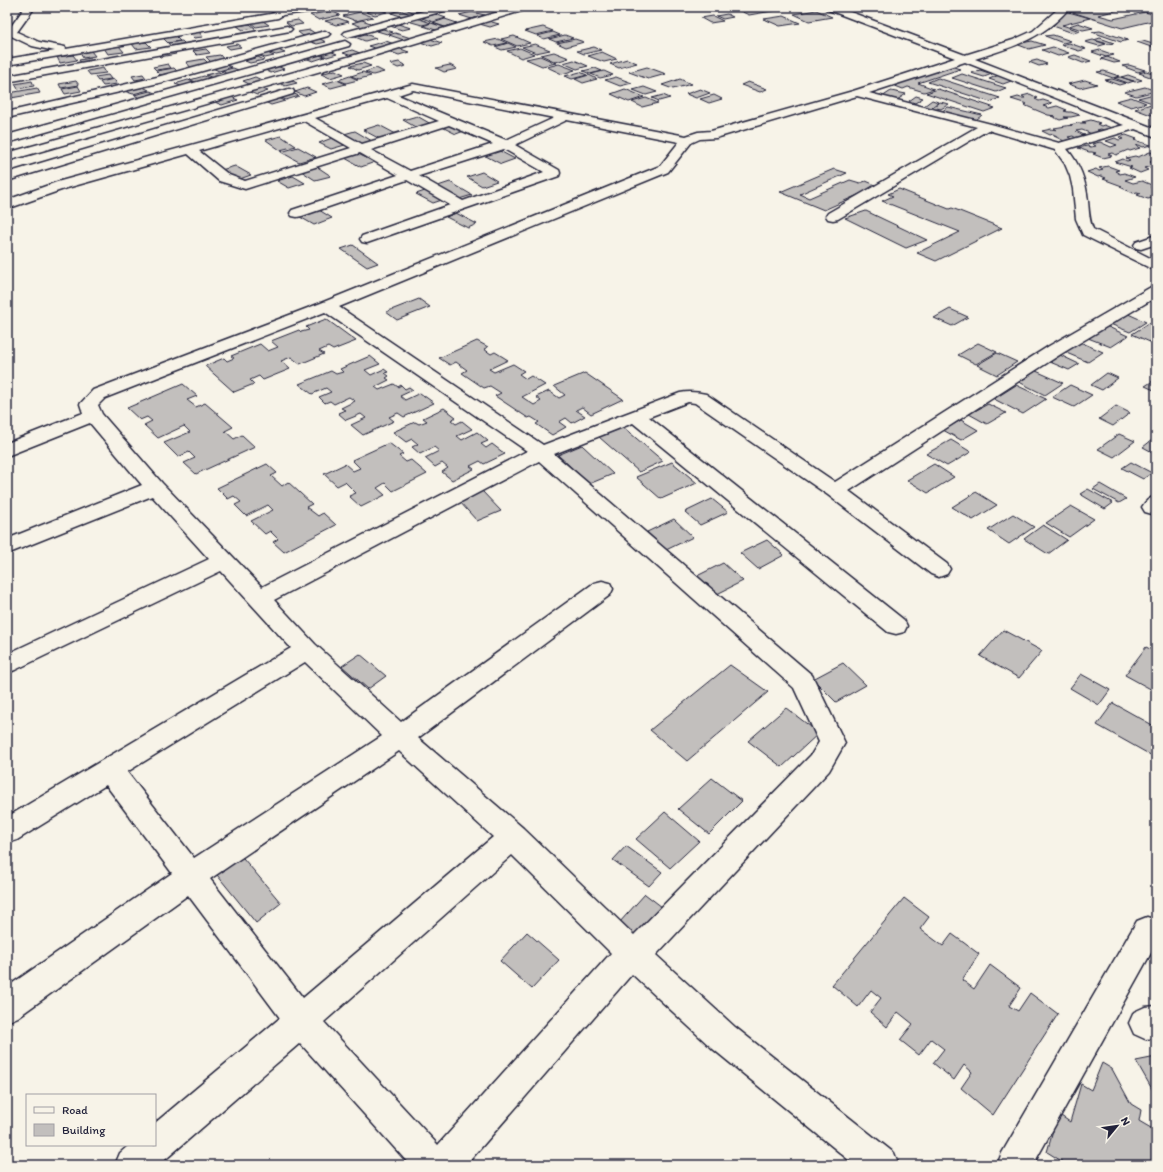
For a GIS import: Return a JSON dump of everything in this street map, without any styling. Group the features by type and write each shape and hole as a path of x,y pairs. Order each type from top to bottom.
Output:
{"street":[{"path":"30,7 11,33 36,44 72,51"},
{"path":"271,7 285,13"},
{"path":"7,62 324,7"},
{"path":"7,156 366,55 525,7"},
{"path":"830,7 965,55 1156,126"},
{"path":"843,7 1156,133"},
{"path":"7,205 62,185 413,87 565,117 692,138 712,135 857,93 965,55 1024,31 1051,7"},
{"path":"882,1165 724,1038 631,953 513,837 400,737 307,650 155,487 93,415 89,404 99,394 327,306 664,169 692,138 702,131 965,55 1016,42 1036,33 1065,7"},
{"path":"7,139 182,91 346,39 433,9 453,13 473,22"},
{"path":"7,79 287,28"},
{"path":"7,115 159,80 325,34"},
{"path":"122,42 159,80 261,129"},
{"path":"7,177 299,90"},
{"path":"844,90 987,126 1059,147 1077,172 1081,196 1083,225 1088,232 1156,267"},
{"path":"367,239 554,174 506,145 387,94"},
{"path":"305,117 462,206"},
{"path":"297,213 492,148 506,145 565,117"},
{"path":"191,150 224,178 245,185 450,122"},
{"path":"1059,147 1136,125"},
{"path":"833,216 987,126"},
{"path":"1141,245 1156,239"},
{"path":"836,491 1049,354 1156,290"},
{"path":"327,306 541,452 803,682 832,743 820,763 654,937 644,946 631,953 443,1165"},
{"path":"258,599 541,452 637,417 686,397 700,398 836,491 939,569"},
{"path":"7,450 93,415"},
{"path":"637,417 896,626"},
{"path":"7,547 155,487"},
{"path":"10,656 223,561"},
{"path":"7,1006 190,877 400,737 602,589"},
{"path":"7,831 307,650"},
{"path":"109,769 190,877 302,1021 433,1165"},
{"path":"156,1145 302,1021 513,837"},
{"path":"1014,1165 1147,932"},
{"path":"132,1165 154,1146"}],"building":[{"path":"339,7 357,7 360,8 349,11"},
{"path":"416,7 428,11 418,14 405,9"},
{"path":"753,7 796,7 749,15 738,10"},
{"path":"1085,7 1130,7 1098,15 1113,19 1145,12 1156,15 1156,20 1122,28 1069,11 1080,10"},
{"path":"378,9 387,12 375,15 366,12"},
{"path":"400,10 413,15 404,17 391,13"},
{"path":"816,10 832,17 809,21 794,14"},
{"path":"331,11 340,15 319,20 310,15"},
{"path":"1065,11 1090,18 1062,25 1080,31 1073,33 1053,26"},
{"path":"360,12 373,17 356,21 343,16"},
{"path":"472,12 485,15 472,19 459,15"},
{"path":"435,14 446,18 433,22 422,18"},
{"path":"727,14 733,17 723,19 716,16"},
{"path":"713,16 723,21 710,23 701,18"},
{"path":"784,16 800,23 780,26 764,19"},
{"path":"338,18 349,22 336,25 325,21"},
{"path":"417,18 431,23 422,25 408,21"},
{"path":"445,19 457,23 445,27 433,23"},
{"path":"298,20 303,24 291,26 286,22"},
{"path":"362,20 376,25 365,28 352,23"},
{"path":"485,20 499,24 490,27 476,23"},
{"path":"263,21 269,25 256,27 251,23"},
{"path":"431,23 447,28 439,31 423,26"},
{"path":"1078,23 1093,28 1083,30 1069,26"},
{"path":"250,24 255,28 243,30 237,26"},
{"path":"398,24 411,28 402,30 390,26"},
{"path":"543,27 553,31 536,35 525,31"},
{"path":"383,29 393,32 387,34 377,31"},
{"path":"310,30 316,34 303,36 298,32"},
{"path":"1100,31 1128,40 1121,42 1092,32"},
{"path":"199,32 203,37 194,38 190,34"},
{"path":"553,32 560,35 544,39 537,36"},
{"path":"395,33 411,38 404,40 389,35"},
{"path":"365,34 376,38 365,41 355,37"},
{"path":"565,35 573,38 556,42 549,39"},
{"path":"1053,35 1071,41 1063,43 1045,36"},
{"path":"175,36 180,41 168,43 163,38"},
{"path":"514,36 530,43 517,46 501,39"},
{"path":"318,38 326,42 317,44 308,41"},
{"path":"427,38 442,43 432,46 417,41"},
{"path":"1100,38 1114,43 1108,44 1094,40"},
{"path":"498,39 507,43 493,46 484,42"},
{"path":"575,39 584,42 566,47 557,43"},
{"path":"1093,40 1106,44 1099,46 1085,42"},
{"path":"182,41 186,45 172,48 168,43"},
{"path":"386,41 394,44 377,49 368,46"},
{"path":"1032,41 1045,45 1029,49 1016,44"},
{"path":"1143,41 1156,45 1151,47 1137,42"},
{"path":"146,42 151,47 136,49 132,44"},
{"path":"508,43 516,47 502,50 495,47"},
{"path":"1069,43 1086,49 1079,51 1061,45"},
{"path":"237,44 241,47 230,49 226,46"},
{"path":"535,44 550,50 536,53 522,47"},
{"path":"119,46 124,52 108,54 104,48"},
{"path":"594,47 601,50 584,54 577,51"},
{"path":"1053,47 1069,53 1058,56 1042,50"},
{"path":"398,48 409,52 399,55 388,51"},
{"path":"520,48 534,54 521,58 507,51"},
{"path":"206,49 210,53 197,55 193,51"},
{"path":"276,49 285,53 276,55 267,52"},
{"path":"173,50 176,54 160,57 156,53"},
{"path":"352,50 360,53 352,56 343,53"},
{"path":"1100,50 1114,55 1106,57 1092,52"},
{"path":"91,51 95,56 83,58 80,53"},
{"path":"330,51 337,54 327,57 320,54"},
{"path":"265,52 274,56 265,58 255,54"},
{"path":"554,52 569,58 556,62 541,55"},
{"path":"602,52 617,59 604,62 588,56"},
{"path":"317,54 325,57 313,61 305,58"},
{"path":"73,55 77,60 60,63 57,57"},
{"path":"220,55 225,61 212,63 206,57"},
{"path":"1075,55 1091,61 1083,63 1068,57"},
{"path":"540,56 556,63 542,66 526,59"},
{"path":"258,57 264,60 250,63 245,61"},
{"path":"1107,57 1120,62 1114,63 1101,59"},
{"path":"91,58 94,61 81,63 79,60"},
{"path":"204,59 210,65 192,69 186,62"},
{"path":"627,59 637,63 619,68 610,64"},
{"path":"574,60 588,66 577,69 563,63"},
{"path":"1037,60 1047,64 1039,66 1029,62"},
{"path":"399,62 406,66 398,68 390,64"},
{"path":"363,63 371,66 358,70 350,66"},
{"path":"168,64 171,68 156,70 153,67"},
{"path":"223,64 232,67 219,71 210,67"},
{"path":"559,64 575,70 562,74 547,67"},
{"path":"275,65 284,69 271,73 263,69"},
{"path":"450,65 457,69 444,72 436,68"},
{"path":"947,65 960,69 918,83 934,89 924,92 908,87 903,89 890,84"},
{"path":"1129,65 1145,70 1138,72 1122,66"},
{"path":"647,67 666,74 648,79 629,72"},
{"path":"103,68 106,73 90,75 87,71"},
{"path":"174,68 178,72 160,75 156,71"},
{"path":"233,68 241,71 229,75 221,71"},
{"path":"376,68 384,72 373,75 365,72"},
{"path":"595,68 602,71 590,74 583,71"},
{"path":"335,70 344,74 330,78 321,74"},
{"path":"980,70 992,74 984,77 971,73"},
{"path":"604,71 613,75 600,78 591,74"},
{"path":"1104,71 1119,76 1113,78 1097,72"},
{"path":"1146,71 1156,74 1156,77 1153,78 1139,73"},
{"path":"218,72 227,75 215,79 206,75"},
{"path":"363,72 371,76 359,79 351,76"},
{"path":"580,72 587,75 572,79 565,76"},
{"path":"143,74 146,78 135,80 132,76"},
{"path":"962,74 1006,88 996,92 952,78"},
{"path":"108,75 111,79 98,81 95,77"},
{"path":"589,75 597,79 583,83 575,79"},
{"path":"999,75 1014,80 1003,84 989,79"},
{"path":"1128,75 1142,80 1135,82 1121,77"},
{"path":"204,76 213,79 199,83 190,80"},
{"path":"350,76 358,80 346,83 338,80"},
{"path":"255,77 264,81 251,85 243,81"},
{"path":"616,77 632,83 620,86 605,80"},
{"path":"1120,77 1134,81 1128,83 1114,78"},
{"path":"938,78 1000,98 990,102 928,82"},
{"path":"114,79 117,84 103,86 100,82"},
{"path":"289,79 297,83 285,86 277,82"},
{"path":"680,79 691,84 673,89 662,85"},
{"path":"1112,79 1126,83 1119,85 1105,80"},
{"path":"188,80 197,83 184,87 175,84"},
{"path":"337,80 346,84 331,88 322,84"},
{"path":"1085,80 1097,84 1080,88 1068,84"},
{"path":"32,81 34,86 18,89 15,84"},
{"path":"76,81 79,85 61,88 59,84"},
{"path":"748,82 767,89 760,92 741,85"},
{"path":"78,86 81,91 65,94 62,89"},
{"path":"141,86 149,90 133,94 124,91"},
{"path":"258,87 268,91 257,95 247,91"},
{"path":"644,87 657,92 646,95 633,90"},
{"path":"1145,87 1156,91 1136,96 1124,92"},
{"path":"37,88 40,93 11,98 9,93"},
{"path":"307,88 316,92 304,96 295,92"},
{"path":"625,89 644,97 629,102 611,94"},
{"path":"700,89 710,93 696,98 686,94"},
{"path":"938,89 995,108 984,112 926,93"},
{"path":"150,91 160,95 144,100 134,95"},
{"path":"891,91 906,94 897,100 882,97"},
{"path":"292,93 299,96 286,100 279,97"},
{"path":"1030,94 1038,98 1035,99 1039,101 1043,100 1052,103 1043,106 1049,108 1057,106 1067,110 1064,111 1080,115 1064,117 1068,118 1060,120 1051,116 1055,116 1048,115 1024,105 1027,104 1011,99 1018,97 1025,98 1022,96"},
{"path":"1156,94 1155,104 1138,98"},
{"path":"663,95 670,98 659,101 652,98"},
{"path":"714,95 722,99 709,103 700,99"},
{"path":"229,96 238,100 222,105 212,101"},
{"path":"916,96 923,98 915,103 909,101"},
{"path":"277,97 285,101 271,105 263,101"},
{"path":"1131,97 1146,103 1131,107 1116,101"},
{"path":"646,98 658,103 642,107 632,102"},
{"path":"932,100 938,102 931,108 924,106"},
{"path":"940,102 949,104 941,109 932,107"},
{"path":"1151,104 1156,106 1156,113 1151,115 1135,109"},
{"path":"948,107 982,115 976,120 941,112"},
{"path":"417,116 431,124 417,128 403,120"},
{"path":"1091,120 1100,123 1097,124 1101,126 1104,125 1114,129 1105,131 1101,129 1097,130 1101,132 1092,134 1082,130 1076,131 1086,136 1076,138 1073,136 1068,137 1072,139 1064,141 1053,134 1050,135 1042,131 1051,129 1057,130 1054,128 1078,123 1086,123 1082,122"},
{"path":"449,123 464,131 456,134 440,126"},
{"path":"379,125 396,134 380,139 363,130"},
{"path":"355,131 372,141 361,144 344,134"},
{"path":"1126,135 1137,139 1134,140 1151,145 1143,147 1139,145 1136,146 1140,148 1130,151 1128,150 1116,155 1112,153 1108,154 1112,156 1103,158 1093,154 1096,153 1078,148 1096,146 1092,144 1100,142 1111,147 1117,145 1106,141 1115,138 1119,140 1123,139 1119,137"},
{"path":"281,136 296,146 280,150 266,140"},
{"path":"332,138 345,145 331,149 319,143"},
{"path":"298,147 316,157 299,162 281,152"},
{"path":"494,148 515,159 501,164 480,153"},
{"path":"1150,152 1156,153 1156,160 1150,162 1156,164 1156,168 1144,168 1148,170 1140,173 1129,168 1132,167 1115,162 1123,159 1127,161 1130,160 1126,158 1135,156 1138,157"},
{"path":"358,154 375,162 361,167 345,158"},
{"path":"313,164 331,176 315,180 298,169"},
{"path":"235,166 251,175 237,180 221,170"},
{"path":"1108,166 1119,170 1115,171 1120,174 1124,173 1135,177 1125,180 1133,183 1142,181 1154,186 1150,187 1156,189 1156,194 1152,195 1156,197 1148,199 1137,195 1141,193 1133,193 1120,187 1122,186 1103,179 1106,178 1101,176 1098,177 1087,172 1096,169 1099,171 1103,170 1099,168"},
{"path":"834,169 847,173 800,194 809,198 850,180 860,183 866,181 878,186 824,210 780,192"},
{"path":"482,172 497,181 482,186 467,177"},
{"path":"293,176 305,183 289,188 277,181"},
{"path":"450,182 472,195 459,199 438,186"},
{"path":"899,189 1002,228 936,261 917,253 960,232 882,201 893,196 888,194"},
{"path":"428,190 445,199 433,203 416,194"},
{"path":"319,210 332,218 314,225 300,217"},
{"path":"866,211 927,240 906,248 845,218"},
{"path":"456,213 477,224 468,228 446,217"},
{"path":"353,245 378,263 367,267 341,249"},
{"path":"419,299 430,307 397,320 386,312"},
{"path":"950,309 968,317 952,326 934,318"},
{"path":"1126,313 1146,322 1130,332 1110,324"},
{"path":"326,319 356,341 333,350 328,347 319,351 324,354 300,364 291,357 281,361 290,369 263,380 259,376 250,380 254,384 234,392 205,366 224,358 227,361 234,358 231,356 260,344 268,351 278,347 271,341 299,330 301,332 309,330 306,327"},
{"path":"1149,323 1156,326 1156,340 1152,343 1132,334"},
{"path":"1106,326 1128,336 1111,347 1088,338"},
{"path":"477,341 488,347 484,349 491,354 495,352 508,360 489,369 494,372 513,364 524,371 519,374 526,379 531,376 545,385 522,397 534,405 541,401 536,397 549,391 559,398 565,395 554,386 585,373 623,399 591,414 582,407 576,410 585,416 572,423 566,418 559,422 566,427 552,435 536,424 539,422 531,417 528,418 495,396 501,393 490,386 484,388 462,373 467,370 456,362 450,365 439,358"},
{"path":"1080,342 1103,352 1088,362 1064,352"},
{"path":"978,343 997,352 976,364 958,355"},
{"path":"997,353 1017,362 997,375 977,365"},
{"path":"1060,355 1079,364 1069,370 1050,362"},
{"path":"370,356 380,364 365,370 371,375 384,369 388,372 385,373 389,376 386,378 389,380 375,387 379,390 394,384 398,387 401,385 405,389 409,387 413,390 400,396 405,400 420,393 434,403 404,417 398,413 389,417 394,421 363,435 351,425 366,418 361,414 346,420 338,413 345,410 341,408 355,401 349,397 334,404 330,401 325,403 319,397 331,392 326,388 312,394 299,384 331,371 336,374 343,372 340,369"},
{"path":"1036,371 1063,383 1045,395 1019,382"},
{"path":"1107,373 1118,378 1102,390 1091,385"},
{"path":"1156,379 1156,391 1145,386"},
{"path":"183,384 197,396 187,400 196,407 205,403 233,427 225,431 234,439 242,435 255,447 196,474 184,463 195,458 189,452 178,457 164,443 190,432 184,426 158,438 144,425 152,421 147,417 140,420 127,408"},
{"path":"1016,385 1046,399 1023,414 994,399"},
{"path":"1070,385 1092,395 1074,407 1052,397"},
{"path":"988,404 1006,413 987,424 969,414"},
{"path":"1116,406 1130,413 1113,426 1099,419"},
{"path":"444,408 456,417 451,420 456,424 462,421 472,429 457,436 462,440 477,432 488,441 481,444 486,448 492,444 505,454 484,464 480,461 470,466 474,469 452,480 442,472 448,468 442,463 435,467 425,458 439,451 434,447 420,454 412,447 418,444 412,439 406,442 393,432 415,422 419,424 427,421 423,418"},
{"path":"961,420 978,430 961,440 943,430"},
{"path":"623,427 663,461 639,472 599,437"},
{"path":"1119,434 1135,441 1114,457 1098,449"},
{"path":"951,440 971,452 947,466 926,454"},
{"path":"1152,440 1156,442 1156,454 1143,447"},
{"path":"389,443 403,454 399,456 406,462 411,460 427,474 393,491 385,483 377,488 385,495 361,507 349,496 356,493 345,482 337,486 324,474 345,464 353,471 360,468 352,460"},
{"path":"582,445 613,474 589,484 558,455"},
{"path":"672,462 697,483 661,499 636,477"},
{"path":"1131,462 1152,473 1143,479 1122,468"},
{"path":"267,464 277,473 271,476 282,486 288,482 312,504 306,507 318,516 323,513 336,525 284,552 273,542 278,539 270,531 265,534 251,521 273,510 268,505 246,516 235,505 241,502 234,496 228,499 217,488"},
{"path":"934,464 954,477 928,493 907,480"},
{"path":"1100,484 1126,499 1119,503 1093,489"},
{"path":"1088,489 1113,503 1105,509 1080,494"},
{"path":"482,491 501,511 477,521 459,501"},
{"path":"976,492 997,505 973,520 952,507"},
{"path":"712,499 728,512 700,525 685,512"},
{"path":"1071,506 1094,519 1069,537 1046,523"},
{"path":"1013,514 1034,527 1009,544 988,530"},
{"path":"674,519 693,537 666,550 647,532"},
{"path":"1043,525 1067,540 1048,554 1024,539"},
{"path":"767,540 784,555 758,569 740,553"},
{"path":"723,563 743,581 715,595 695,577"},
{"path":"1003,630 1042,651 1019,678 980,656"},
{"path":"1146,647 1156,652 1156,692 1125,675"},
{"path":"360,654 386,676 368,689 342,666"},
{"path":"843,663 866,685 836,702 813,679"},
{"path":"730,665 768,692 687,761 650,730"},
{"path":"1081,674 1110,690 1099,705 1070,688"},
{"path":"1113,703 1156,727 1156,758 1097,725"},
{"path":"786,708 819,733 782,767 748,741"},
{"path":"712,778 742,801 709,834 678,809"},
{"path":"665,812 699,841 670,868 636,839"},
{"path":"626,846 662,872 649,886 613,860"},
{"path":"238,852 281,903 256,923 213,870"},
{"path":"645,894 662,907 637,937 619,923"},
{"path":"904,898 929,917 920,929 943,946 952,934 979,954 962,980 974,989 990,965 1021,988 1009,1006 1018,1011 1030,993 1058,1014 993,1115 961,1088 972,1072 964,1065 954,1080 933,1063 944,1049 931,1039 919,1055 900,1040 913,1024 898,1012 887,1027 870,1012 881,998 871,990 858,1007 832,985"},
{"path":"527,932 559,960 532,989 500,961"},
{"path":"1156,1057 1156,1096 1136,1061"},
{"path":"1102,1063 1112,1069 1131,1104 1141,1110 1139,1121 1156,1131 1156,1165 1068,1165 1047,1152 1058,1114 1070,1122 1081,1084 1091,1090"}]}
